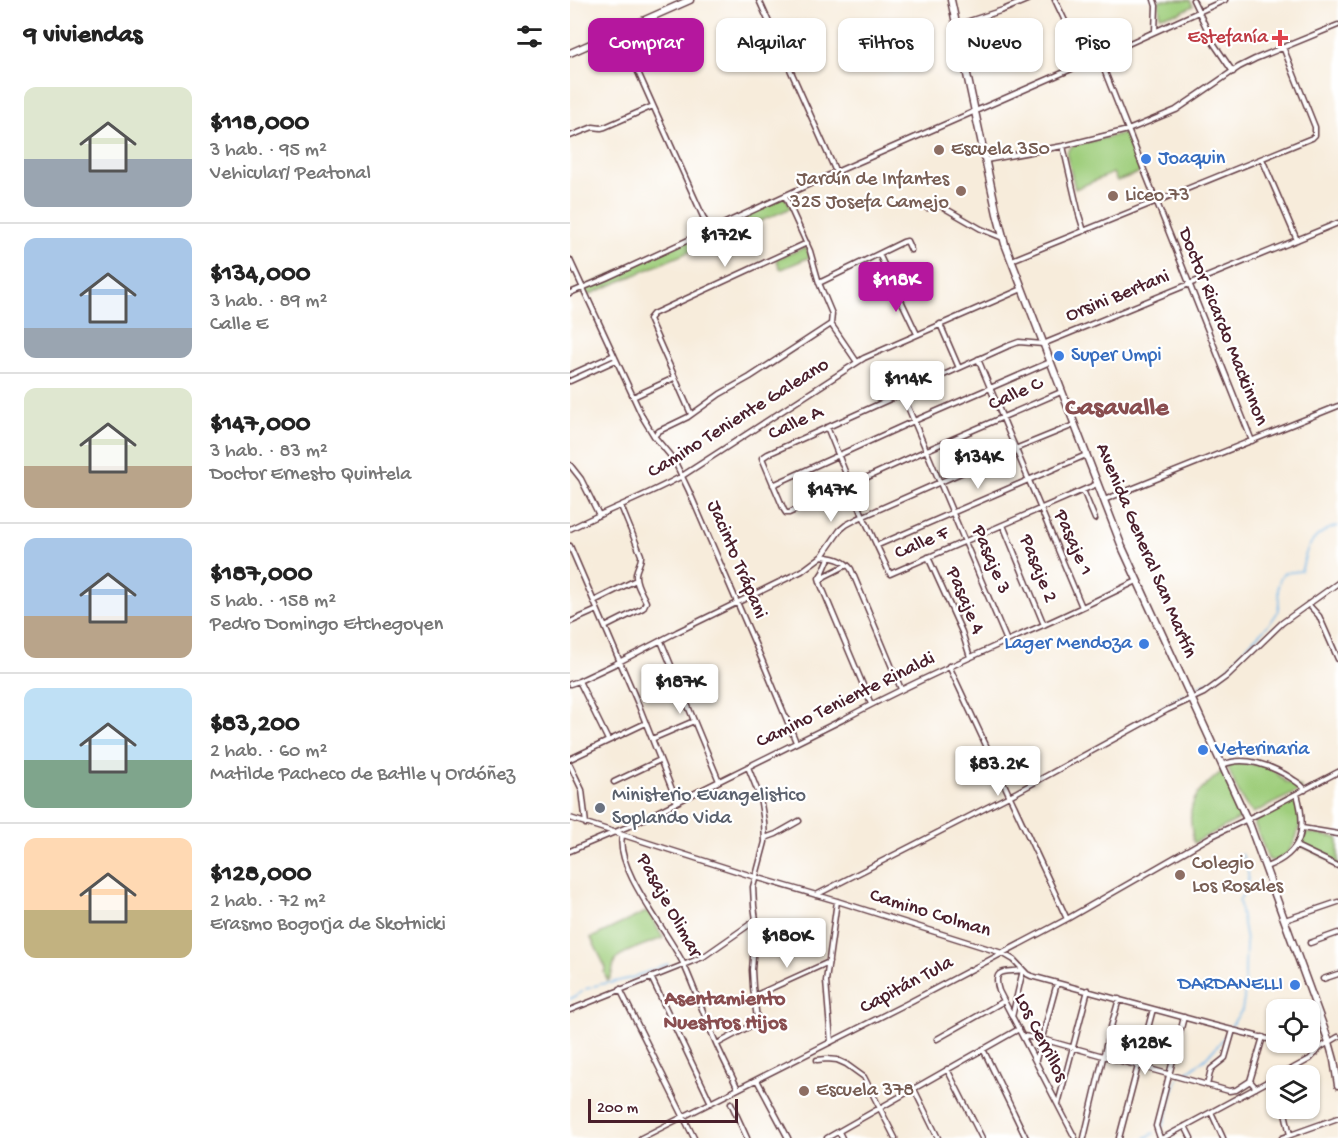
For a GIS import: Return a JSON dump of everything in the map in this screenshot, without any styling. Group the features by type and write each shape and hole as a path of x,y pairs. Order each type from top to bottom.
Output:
{"main road":[{"path":"651,18 690,0"},
{"name":"Avenida General San Martín","path":"951,0 955,18"},
{"path":"570,53 588,45"},
{"name":"Avenida General San Martín","path":"966,72 1003,238 1011,260 1137,581 1247,819 1329,1042 1338,1085"}],"street":[{"path":"672,0 677,6"},
{"path":"759,0 837,172"},
{"path":"978,18 1027,0"},
{"path":"1055,0 1064,18"},
{"path":"1154,0 1156,6 1155,31"},
{"path":"1193,0 1214,44 1233,72"},
{"path":"1132,42 1224,0"},
{"path":"985,160 1063,147 1128,130 1176,110 1255,59 1338,25"},
{"path":"1011,260 1312,138 1315,135 1315,126 1283,47"},
{"path":"638,72 709,230"},
{"path":"570,293 1064,72"},
{"name":"Doctor Ricardo Mackinnon","path":"1105,72 1252,441"},
{"path":"570,136 593,127 605,127 653,106"},
{"path":"1063,147 1084,231"},
{"path":"1262,159 1297,240"},
{"path":"785,196 807,243 819,283 832,314 831,324 857,362"},
{"path":"927,208 941,206 970,223 1003,238"},
{"name":"Orsini Bertani","path":"1043,344 1338,224"},
{"path":"819,283 907,242 911,250"},
{"path":"692,414 649,319 653,314 807,243"},
{"path":"879,254 917,334"},
{"name":"Jacinto Trápani","path":"570,260 643,418 654,436 674,460 682,476 796,742"},
{"name":"Camino Teniente Galeano","path":"570,529 661,488 682,476 857,362 1022,289"},
{"path":"654,436 831,324"},
{"path":"940,324 959,368"},
{"name":"Calle A","path":"773,485 762,458 768,454 1016,343 1043,344"},
{"path":"570,381 614,355"},
{"name":"Pasaje 1","path":"978,359 1082,607"},
{"path":"570,375 616,360"},
{"path":"773,485 1050,362"},
{"path":"633,398 674,378"},
{"name":"Calle C","path":"773,485 786,513 791,513 927,450 1061,392"},
{"name":"Pasaje 3","path":"902,393 1007,640"},
{"path":"1104,500 1338,406"},
{"path":"570,684 802,571 822,556 840,530 863,516 1074,425"},
{"path":"827,427 863,516 878,545 1086,455"},
{"path":"570,465 581,479 599,514"},
{"name":"Calle F","path":"878,545 890,574 1097,484"},
{"path":"1083,490 1095,519"},
{"path":"605,627 644,608 646,602 636,580 637,568 642,559 621,506"},
{"name":"Pasaje 2","path":"1002,525 1044,625"},
{"path":"570,546 678,802"},
{"path":"822,556 841,560 851,569 901,689"},
{"name":"Pasaje 4","path":"928,557 962,632 970,657"},
{"path":"829,558 819,578 871,704"},
{"path":"820,581 848,564"},
{"path":"594,601 636,580"},
{"name":"Camino Teniente Rinaldi","path":"570,851 678,802 949,666 1137,581"},
{"path":"815,895 1192,700 1222,681 1277,628 1338,583"},
{"path":"1308,604 1319,616 1338,659"},
{"path":"570,622 597,610"},
{"path":"661,641 719,781"},
{"path":"949,666 1067,919"},
{"path":"579,681 608,740"},
{"path":"652,739 694,721"},
{"path":"570,759 646,723"},
{"path":"614,782 660,760"},
{"path":"1223,765 1234,761 1262,763 1283,773 1303,786 1305,790"},
{"path":"570,765 582,790 586,824"},
{"path":"717,1044 756,1023 757,1019 752,970 756,920 753,887 765,842 765,822 760,797 748,767"},
{"name":"Capitán Tula","path":"641,1138 1067,919 1203,841 1338,772"},
{"path":"1266,867 1280,861 1296,846 1302,828 1302,811 1297,794"},
{"name":"Camino Colman","path":"570,818 755,878 837,901 1002,953 1014,960 1031,976 1266,1038"},
{"path":"765,838 799,821"},
{"path":"1302,828 1338,834"},
{"name":"Pasaje Olimar","path":"622,836 621,848 628,869 646,904 684,965 738,1089"},
{"path":"1296,846 1338,866"},
{"path":"831,1042 826,981 837,901"},
{"path":"1285,920 1338,902"},
{"path":"570,1010 704,957 756,920"},
{"path":"1310,943 1338,933"},
{"path":"754,996 829,962"},
{"name":"Los Cerrillos","path":"1023,970 1006,970 998,974 997,986 1075,1138"},
{"path":"1012,1017 1023,970"},
{"path":"1323,979 1338,974"},
{"path":"651,977 711,1103"},
{"path":"1035,1061 1057,983"},
{"path":"620,989 694,1138"},
{"path":"1058,1104 1088,990"},
{"path":"1084,1138 1119,999"},
{"path":"937,1039 1004,1001"},
{"path":"1119,1138 1153,1008"},
{"path":"1184,1017 1156,1126 1161,1138 1266,1083"},
{"path":"827,1138 1019,1029"},
{"path":"1207,1084 1211,1069 1226,1057 1233,1030"},
{"path":"1022,1036 1232,1091 1250,1081 1263,1037"},
{"path":"1320,1050 1338,1037"},
{"path":"983,1049 1026,1138"},
{"path":"1299,1065 1316,1053"},
{"path":"817,1060 837,1060 864,1077 895,1138"},
{"path":"947,1069 982,1138"},
{"path":"757,1080 788,1138"},
{"path":"1250,1081 1256,1088"},
{"path":"914,1089 939,1138"},
{"path":"731,1102 747,1138"},
{"path":"1211,1112 1223,1138"},
{"path":"1282,1138 1338,1118"},
{"path":"1286,1119 1290,1135"},
{"path":"1185,1126 1191,1138"},
{"path":"838,1132 842,1138"}],"green space":[{"path":"1159,0 1190,0 1193,6 1179,13 1160,16"},
{"path":"1125,133 1141,172 1117,181 1113,173 1075,189 1067,156 1068,150 1075,145"},
{"path":"785,196 791,208 586,296 583,288"},
{"path":"806,247 810,257 780,268 776,259"},
{"path":"1233,763 1264,765 1286,782 1302,788 1253,813 1241,797 1227,766"},
{"path":"1222,771 1241,818 1194,843 1191,824 1192,806 1203,788"},
{"path":"1293,799 1300,817 1295,840 1283,857 1276,861 1268,859 1255,822 1263,815"},
{"path":"1308,833 1338,838 1338,864 1302,846 1301,839"},
{"path":"648,911 663,938 617,958 608,981 604,972 606,968 591,938"}],"waterway":[{"path":"1191,689 1214,680 1222,674 1269,624 1279,608 1280,578 1284,573 1301,571 1307,550 1313,540 1327,530 1338,526"},
{"path":"1162,708 1184,693"},
{"path":"1231,1026 1242,1010 1244,999 1246,941 1239,900 1246,889 1248,878 1242,854"},
{"path":"610,983 668,964"},
{"path":"600,984 608,983"},
{"path":"594,986 598,985"},
{"path":"586,989 591,987"},
{"path":"570,999 583,991"},
{"path":"1183,1075 1208,1056 1228,1031"},
{"path":"1161,1129 1178,1079"},
{"path":"1145,1138 1154,1133"}],"place":[{"name":"Estefanía","path":"1280,38"},
{"name":"Escuela 350","path":"939,150"},
{"name":"Joaquin","path":"1146,159"},
{"name":"Jardín de Infantes 325 Josefa Camejo","path":"961,191"},
{"name":"Liceo 73","path":"1113,196"},
{"name":"Super Umpi","path":"1059,356"},
{"name":"Lager Mendoza","path":"1144,644"},
{"name":"Veterinaria","path":"1203,750"},
{"name":"Ministerio Evangelistico Soplando Vida","path":"600,808"},
{"name":"Colegio Los Rosales","path":"1180,875"},
{"name":"DARDANELLI","path":"1295,985"},
{"name":"Escuela 378","path":"804,1091"}],"district":[{"name":"Casavalle","path":"1117,409"},
{"name":"Asentamiento Nuestros Hijos","path":"725,1012"}]}
